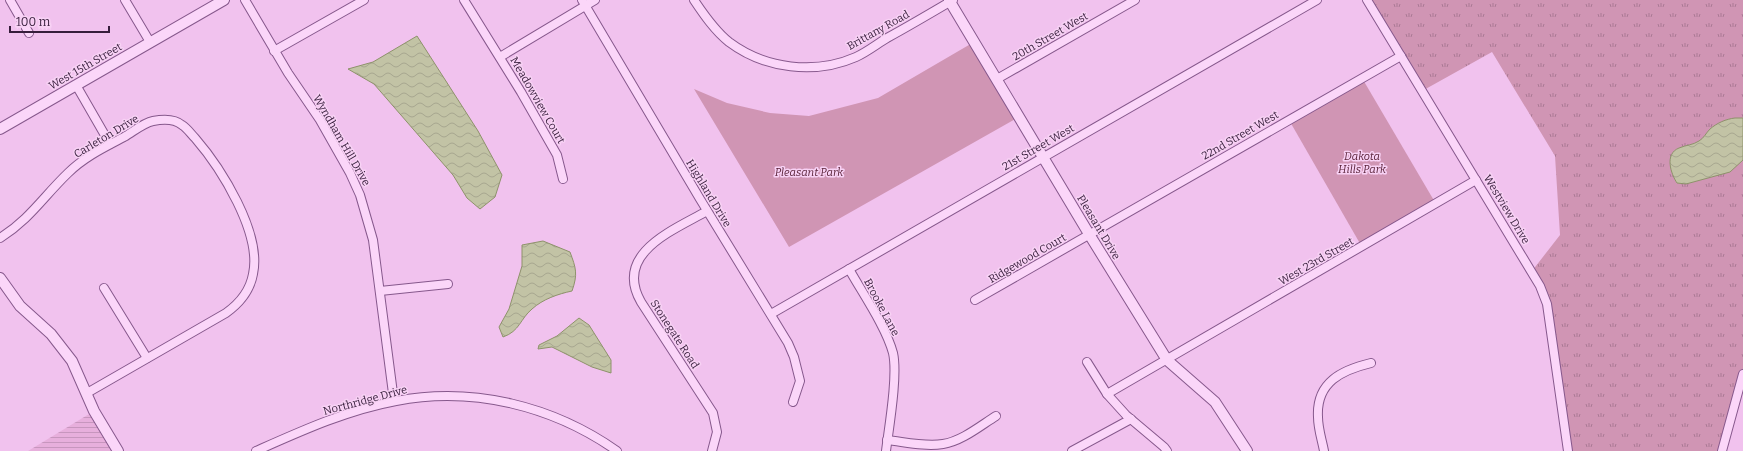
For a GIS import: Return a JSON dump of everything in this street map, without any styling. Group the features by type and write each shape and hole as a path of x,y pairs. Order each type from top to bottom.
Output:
{"street":[{"path":"10,0 29,33"},
{"path":"124,0 150,42"},
{"name":"West 15th Street","path":"0,129 224,0"},
{"name":"Wyndham Hill Drive","path":"245,0 274,51 316,114 356,184 370,228 380,291 394,401"},
{"path":"274,51 364,0"},
{"name":"Meadowview Court","path":"464,0 500,57 557,155 563,179"},
{"path":"500,57 584,3 595,0"},
{"name":"Brittany Road","path":"694,0 722,36 746,53 775,64 805,68 830,65 857,56 951,1"},
{"name":"20th Street West","path":"997,80 1135,0"},
{"name":"21st Street West","path":"771,314 1316,0"},
{"name":"Westview Drive","path":"1367,0 1540,286 1547,304 1568,451"},
{"name":"Pleasant Drive","path":"951,1 1089,234 1167,360 1215,402 1247,451"},
{"name":"Highland Drive","path":"584,3 707,211 788,343 798,370 800,381 793,402"},
{"name":"22nd Street West","path":"1089,234 1401,56"},
{"path":"76,85 110,144"},
{"name":"Carleton Drive","path":"0,238 24,222 69,172 110,144 152,122 169,120 182,124 206,151 220,170 242,212 252,248 253,274 249,288 242,300 226,313 86,393"},
{"name":"West 23rd Street","path":"1107,394 1476,180"},
{"name":"Stonegate Road","path":"707,211 666,235 650,246 641,255 636,267 635,286 641,302 713,413 717,432 712,451"},
{"name":"Ridgewood Court","path":"975,300 1089,234"},
{"name":"Brooke Lane","path":"849,269 885,334 893,354 894,373 886,451"},
{"path":"0,278 20,306 51,334 72,361 94,411 118,451"},
{"path":"380,291 448,284"},
{"path":"104,288 147,358"},
{"path":"1087,362 1107,394 1131,419 1164,446 1167,451"},
{"path":"1324,451 1318,417 1319,403 1324,390 1330,382 1344,371 1371,363"},
{"path":"1722,451 1743,374"},
{"name":"Northridge Drive","path":"256,451 320,423 394,401 424,397 455,396 511,403 560,419 587,432 617,451"},
{"path":"887,440 925,445 943,444 955,440 996,416"},
{"path":"1072,451 1131,419"}],"shaded area":[{"path":"94,411 118,451 28,451"}],"green space":[{"path":"1367,0 1743,0 1743,374 1722,451 1568,451 1547,304 1532,271 1560,235 1555,156 1492,52 1422,91"},
{"name":"Pleasant Park","path":"974,42 1019,117 789,247 694,89 727,103 770,113 809,116 878,98"},
{"name":"Dakota Hills Park","path":"1362,78 1436,204 1362,247 1289,120"}],"water":[{"path":"417,36 478,131 502,175 495,197 480,209 467,198 453,175 374,84 348,69 373,62"},
{"path":"1735,118 1743,118 1743,160 1730,172 1686,184 1677,183 1670,164 1670,159 1674,151 1699,141 1710,129 1719,123"},
{"path":"543,241 570,252 576,271 572,291 556,295 536,305 513,332 503,337 499,327 509,309 522,266 522,245"},
{"path":"579,318 589,325 611,360 611,373 592,367 552,347 538,349 539,345 557,336"}]}
